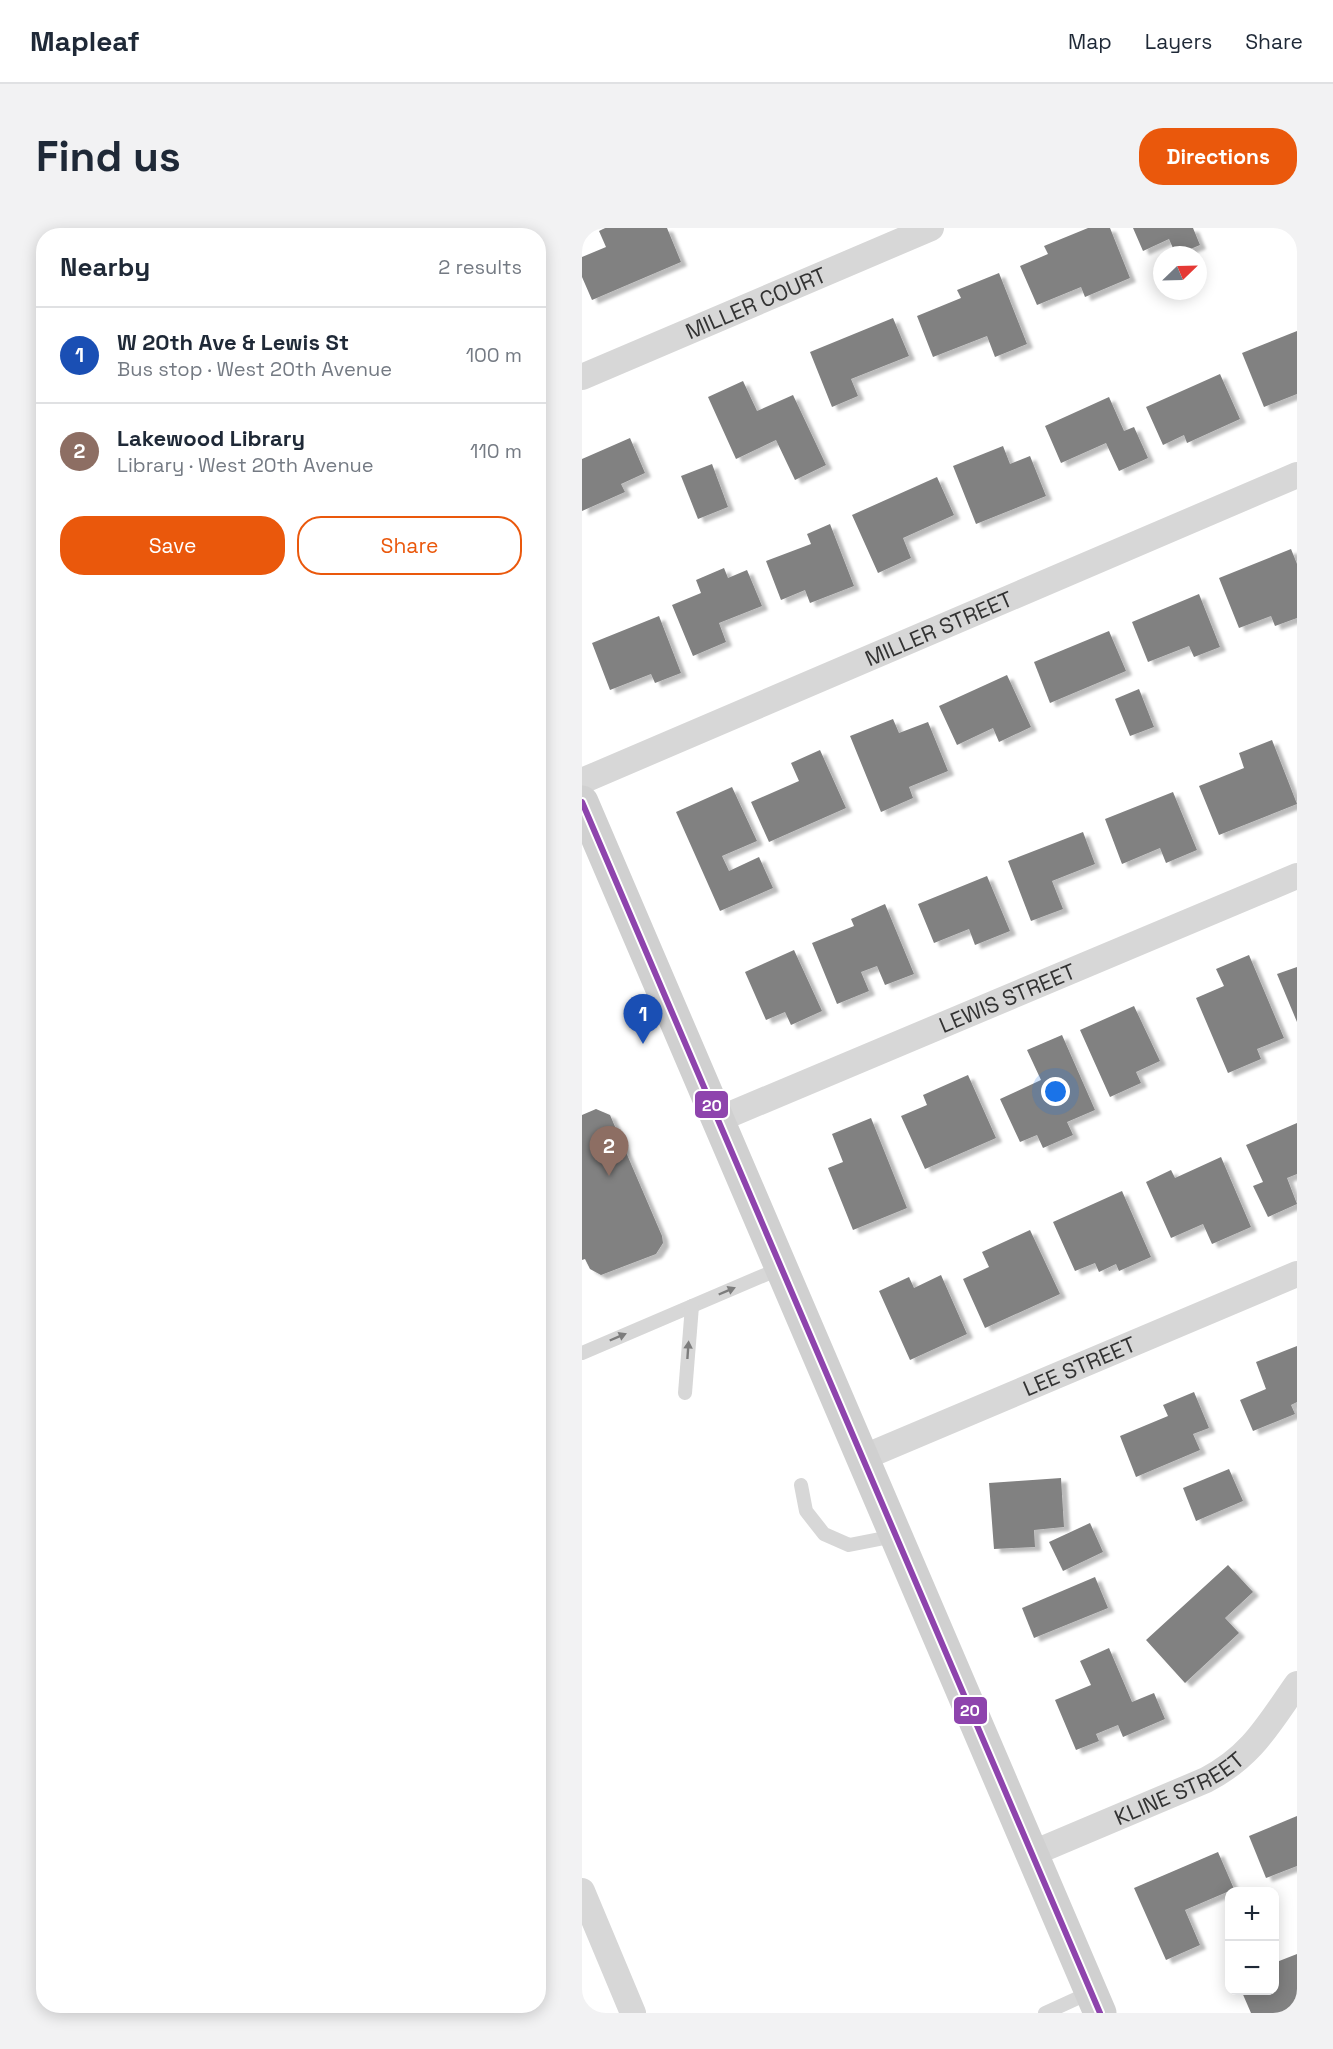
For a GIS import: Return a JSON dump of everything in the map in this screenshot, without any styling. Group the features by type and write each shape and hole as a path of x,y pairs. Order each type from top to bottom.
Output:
{"street":[{"name":"MILLER COURT","path":"582,377 930,228"},
{"name":"MILLER STREET","path":"582,781 1297,475"},
{"path":"582,802 1095,2003"},
{"name":"LEWIS STREET","path":"717,1120 1297,876"},
{"name":"LEE STREET","path":"862,1458 1297,1274"},
{"name":"KLINE STREET","path":"1031,1854 1206,1780 1228,1768 1248,1751 1297,1684"},
{"path":"582,1891 633,2013"}],"lane":[{"path":"582,1353 781,1268"},
{"path":"685,1394 692,1306"},
{"path":"801,1485 806,1511 824,1534 849,1545 896,1536"},
{"path":"1045,2013 1095,2003"}],"building":[{"path":"605,228 667,228 681,262 592,300 582,277 582,257 606,247 599,231"},
{"path":"1088,228 1110,228 1130,278 1085,297 1081,287 1037,305 1020,266 1048,254 1044,246"},
{"path":"1133,228 1193,228 1200,245 1172,246 1169,239 1143,251"},
{"path":"999,273 1027,344 995,357 987,336 933,357 917,316 961,298 957,290"},
{"path":"893,318 909,356 851,379 858,396 832,407 810,352"},
{"path":"1297,331 1297,394 1264,407 1242,353"},
{"path":"1220,374 1240,419 1187,443 1184,435 1163,445 1146,407"},
{"path":"743,381 757,411 793,395 826,465 795,480 776,440 736,459 708,397"},
{"path":"1109,397 1124,431 1134,427 1148,458 1119,471 1106,443 1061,463 1045,426"},
{"path":"630,438 645,473 621,484 625,492 582,511 582,459"},
{"path":"1003,446 1010,464 1030,456 1046,496 976,524 953,466"},
{"path":"712,464 728,507 698,519 681,476"},
{"path":"937,477 954,515 903,538 911,558 878,573 852,515"},
{"path":"830,524 854,586 810,603 805,590 781,600 766,561 811,544 807,534"},
{"path":"1291,549 1297,564 1297,618 1275,626 1271,616 1239,628 1219,578"},
{"path":"724,568 728,578 747,570 762,606 719,623 726,642 693,656 672,605 701,593 696,580"},
{"path":"1199,594 1220,647 1194,657 1189,646 1148,662 1132,622"},
{"path":"659,616 681,673 655,683 651,674 610,690 592,643"},
{"path":"1109,631 1126,671 1050,703 1034,662"},
{"path":"1007,675 1031,727 999,742 993,728 957,745 939,706"},
{"path":"1139,689 1154,727 1130,736 1115,699"},
{"path":"893,719 899,733 928,722 948,771 909,787 913,798 881,812 850,736"},
{"path":"1272,740 1297,804 1219,835 1199,786 1244,768 1239,753"},
{"path":"820,750 846,808 769,842 751,802 799,781 791,763"},
{"path":"732,787 757,841 722,856 729,871 759,857 773,888 720,911 676,812"},
{"path":"1173,792 1197,850 1166,863 1160,848 1122,864 1105,819"},
{"path":"1083,832 1095,864 1052,881 1063,909 1031,921 1008,861"},
{"path":"987,876 1010,931 975,945 969,929 934,943 918,904"},
{"path":"885,904 914,974 885,985 877,966 861,972 869,991 837,1004 812,943 854,926 851,919"},
{"path":"794,950 822,1011 791,1025 785,1012 766,1020 745,972"},
{"path":"1249,955 1284,1038 1257,1049 1261,1059 1228,1073 1196,998 1224,986 1216,969"},
{"path":"1297,967 1297,1022 1277,974"},
{"path":"1134,1006 1160,1061 1136,1072 1141,1083 1110,1097 1080,1030"},
{"path":"1062,1035 1095,1110 1067,1122 1073,1135 1043,1148 1037,1135 1020,1142 1000,1099 1041,1080 1027,1050"},
{"path":"968,1075 996,1138 925,1169 901,1116 927,1105 923,1095"},
{"path":"596,1109 610,1115 663,1243 656,1254 601,1275 590,1269 585,1259 582,1260 582,1115"},
{"path":"871,1118 907,1208 853,1230 828,1168 843,1162 832,1134"},
{"path":"1297,1123 1297,1174 1287,1178 1297,1204 1268,1217 1253,1186 1263,1182 1246,1145"},
{"path":"1221,1157 1251,1227 1212,1244 1203,1224 1171,1238 1146,1182 1171,1170 1175,1178"},
{"path":"1122,1191 1151,1257 1119,1271 1116,1264 1099,1272 1095,1263 1075,1271 1053,1222"},
{"path":"1030,1230 1060,1294 985,1328 963,1279 989,1267 982,1252"},
{"path":"941,1275 967,1334 910,1360 879,1291 909,1277 914,1288"},
{"path":"1297,1346 1297,1402 1291,1405 1295,1414 1253,1431 1240,1400 1266,1389 1256,1362"},
{"path":"1194,1392 1209,1428 1193,1434 1200,1450 1136,1477 1120,1436 1168,1416 1163,1405"},
{"path":"1229,1469 1243,1501 1196,1521 1183,1488"},
{"path":"1061,1478 1064,1527 1034,1530 1035,1547 994,1549 989,1483"},
{"path":"1090,1523 1103,1552 1063,1571 1049,1542"},
{"path":"1228,1565 1253,1592 1225,1618 1239,1633 1185,1683 1146,1640"},
{"path":"1095,1577 1108,1608 1034,1638 1022,1608"},
{"path":"1109,1648 1132,1702 1154,1693 1165,1719 1123,1737 1118,1725 1096,1734 1099,1741 1076,1750 1055,1700 1091,1685 1080,1661"},
{"path":"1297,1816 1297,1866 1266,1878 1249,1836"},
{"path":"1218,1852 1233,1887 1225,1887 1225,1893 1185,1910 1200,1945 1166,1960 1134,1888"},
{"path":"1297,1954 1297,2013 1251,2013 1243,1995 1279,1995 1279,1961"}],"transit line":[{"name":"20","path":"582,802 1100,2013"}],"place":[{"name":"W 20th Ave & Lewis St","path":"643,1044"},
{"name":"Lakewood Library","path":"609,1176"}]}
